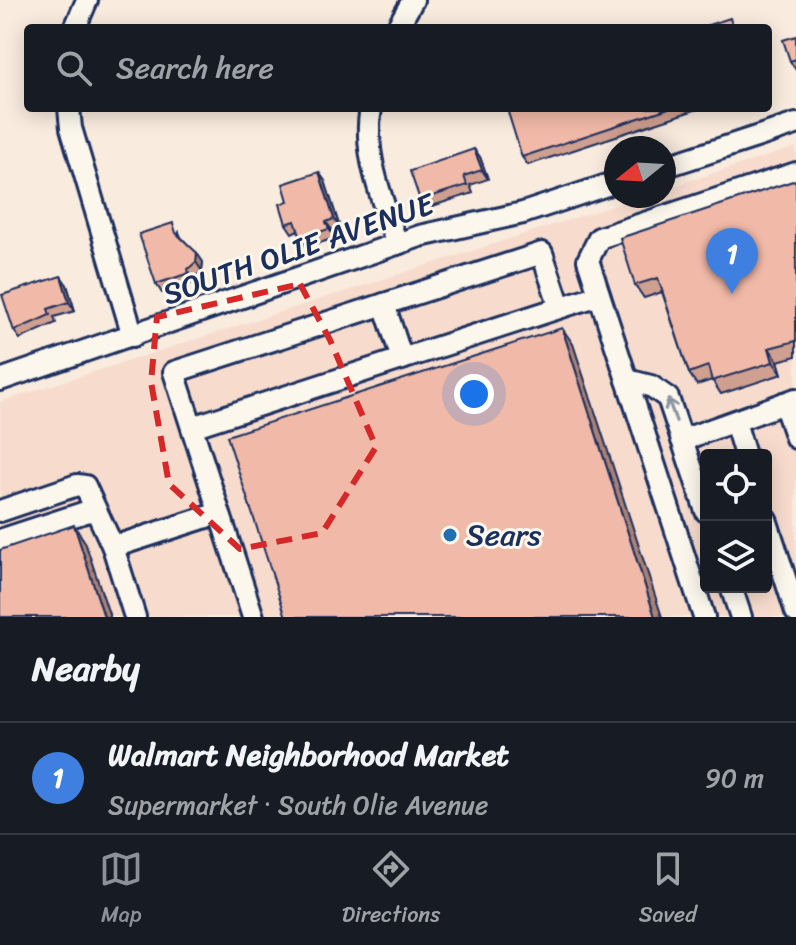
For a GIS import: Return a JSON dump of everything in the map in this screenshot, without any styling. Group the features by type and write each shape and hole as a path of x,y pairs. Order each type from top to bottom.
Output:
{"street":[{"path":"77,24 87,0"},
{"path":"399,24 413,0"},
{"path":"69,112 71,128 133,336"},
{"path":"370,112 367,130 379,189 397,244"},
{"path":"676,163 796,124"},
{"path":"704,617 699,578 627,380 588,260 599,238 796,173"},
{"name":"SOUTH OLIE AVENUE","path":"0,380 397,244 523,213 604,186"},
{"path":"253,617 174,372 542,253 560,307"},
{"path":"192,427 599,295"},
{"path":"384,304 402,359"},
{"path":"627,380 664,394 700,493"},
{"path":"682,440 790,401 796,438"},
{"path":"735,422 743,449"},
{"path":"0,511 77,485 85,486 113,547 135,617"},
{"path":"0,540 95,509"},
{"path":"113,547 219,513"},
{"path":"767,521 779,551 796,612"},
{"path":"733,593 741,617"}],"highlighted area":[{"path":"300,284 330,340 376,447 322,533 240,549 169,484 151,382 157,317"}],"shaded area":[{"path":"796,147 796,617 0,617 0,402 606,208 676,208 676,185"}],"building":[{"path":"730,18 732,24 711,24"},
{"path":"796,36 796,59 790,61 783,40"},
{"path":"508,112 657,112 522,157"},
{"path":"474,149 482,170 464,176 467,185 420,200 410,171"},
{"path":"319,172 334,219 326,222 329,229 301,238 295,221 286,224 280,204 288,201 283,184"},
{"path":"796,180 796,341 769,348 773,362 712,381 708,366 689,373 658,278 635,285 620,238"},
{"path":"173,223 176,233 197,253 196,262 188,269 189,273 156,284 139,234"},
{"path":"61,276 69,302 48,309 50,315 14,331 2,295"},
{"name":"Sears","path":"562,328 655,617 286,617 227,436"},
{"path":"74,525 104,617 0,617 0,550"}],"place":[{"name":"Walmart Neighborhood Market","path":"732,294"},
{"name":"Sears","path":"450,535"}]}
